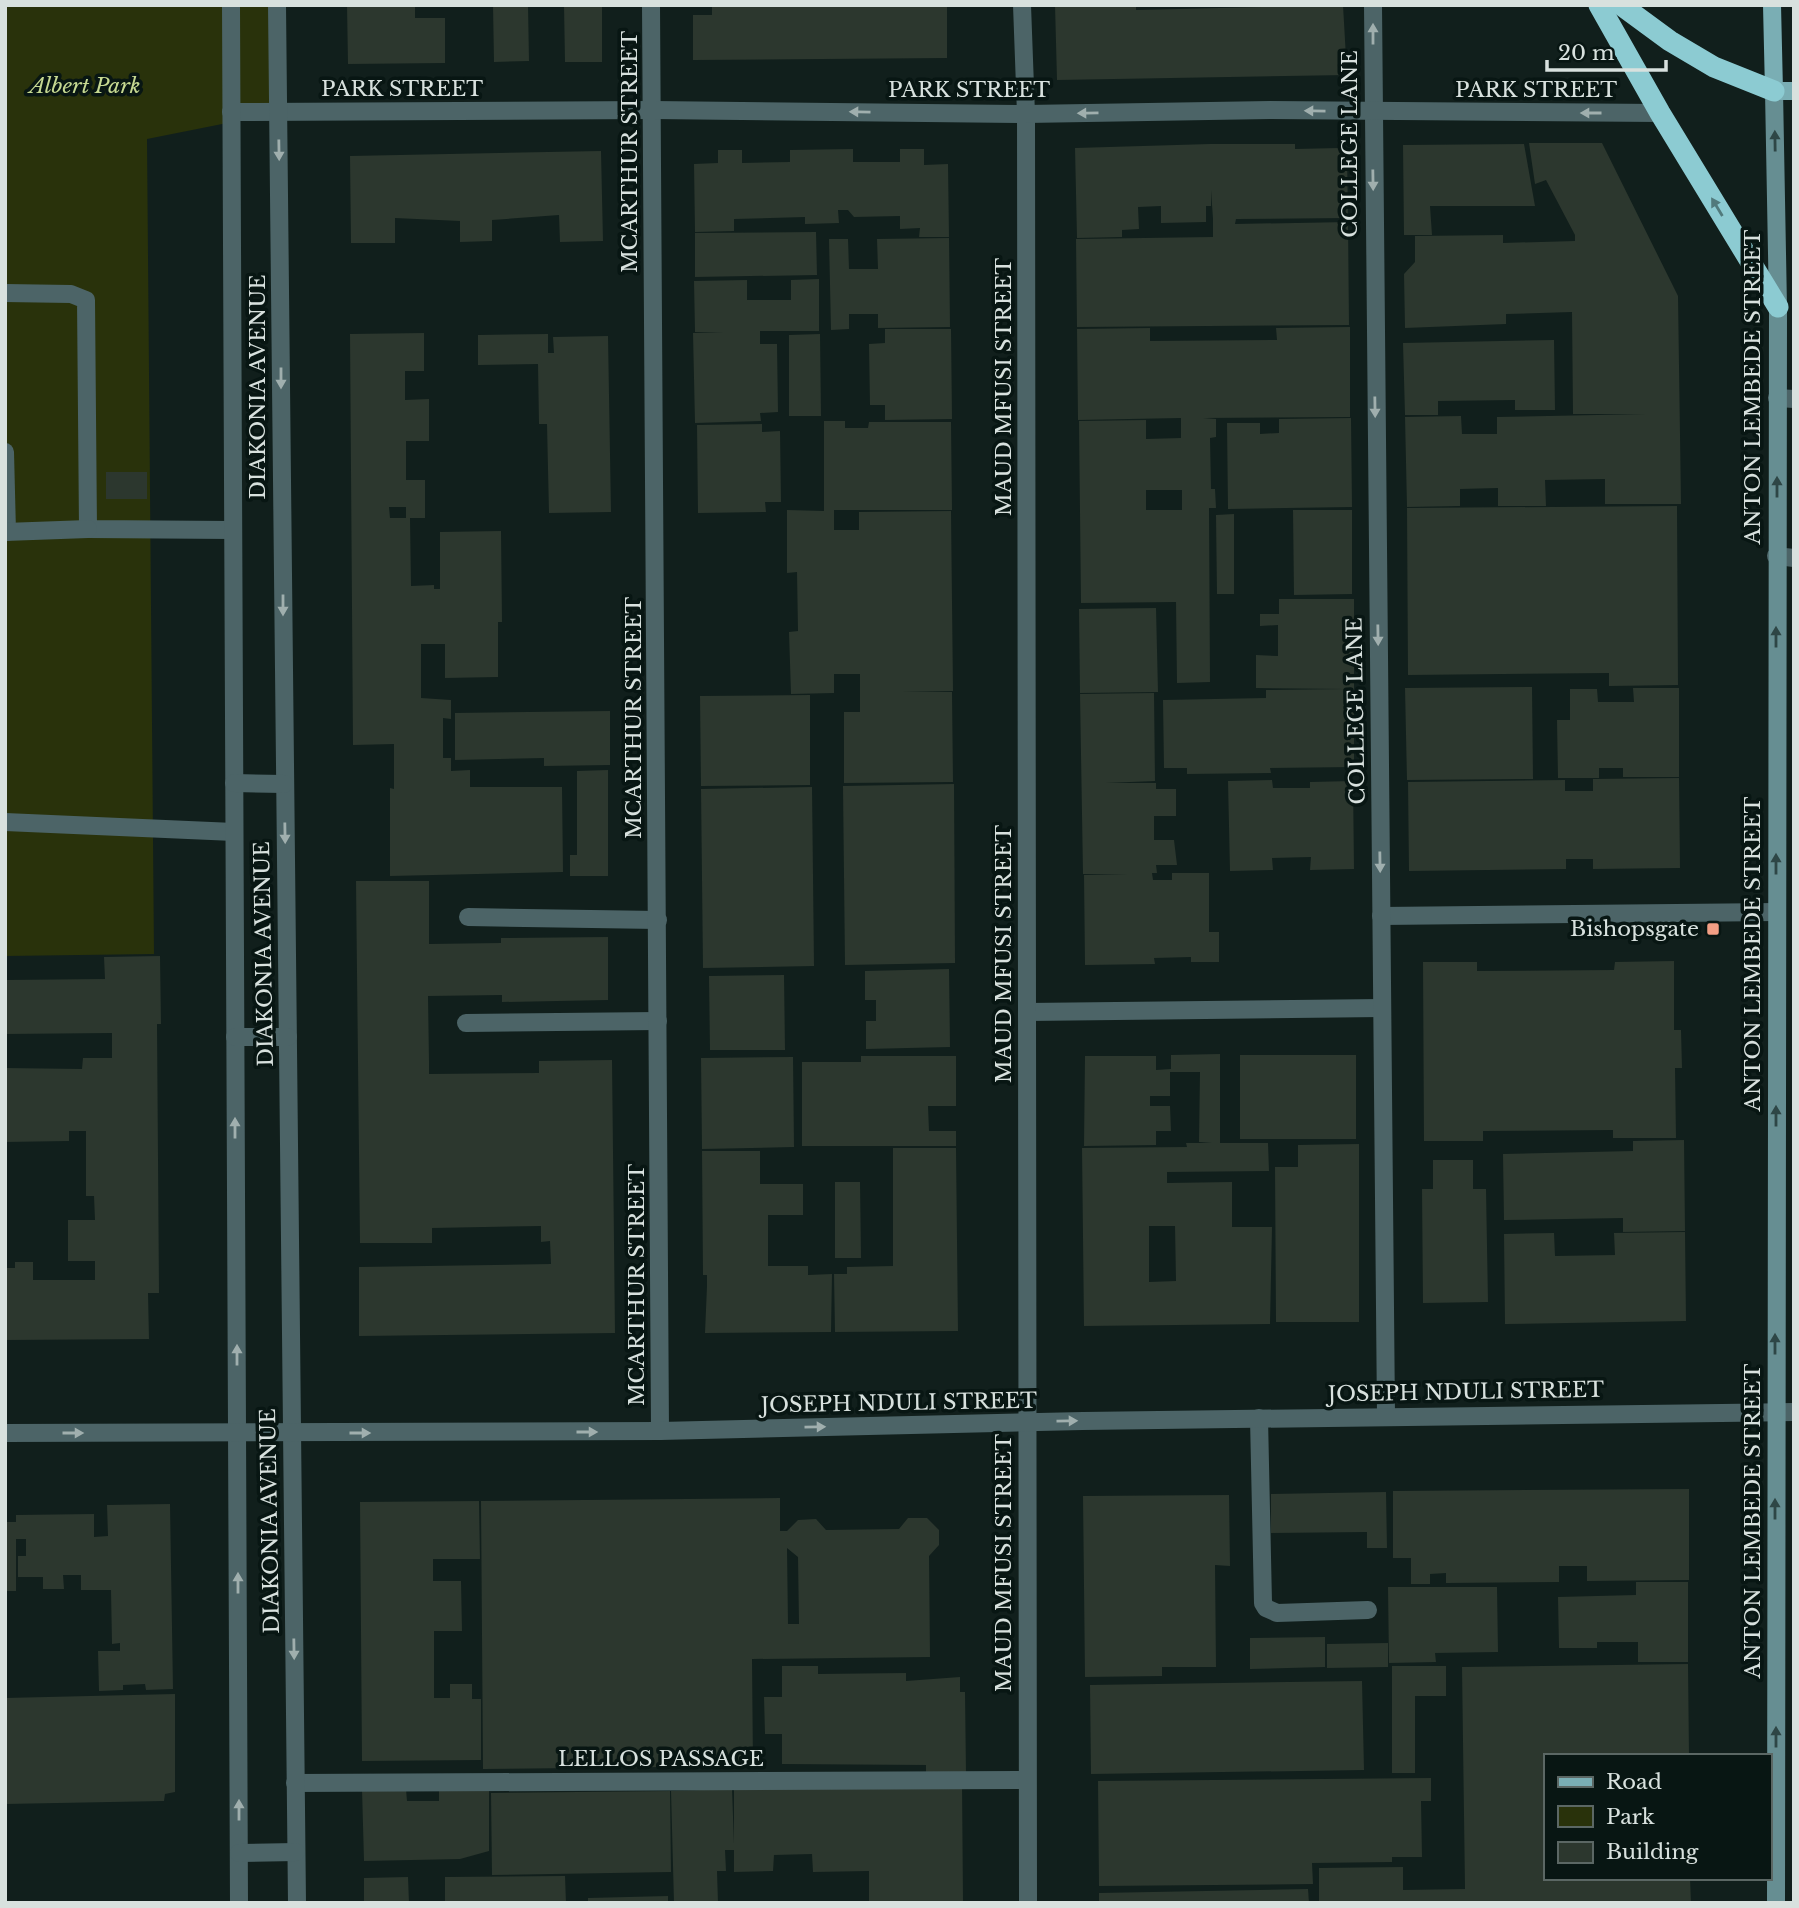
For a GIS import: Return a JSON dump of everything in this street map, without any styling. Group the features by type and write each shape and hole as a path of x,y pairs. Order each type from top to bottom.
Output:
{"highway":[{"path":"1600,5 1660,113 1778,307"},
{"path":"1621,5 1670,41 1714,66 1784,91"}],"main road":[{"name":"ANTON LEMBEDE STREET","path":"1772,5 1784,91 1778,307 1785,398 1785,557 1776,912 1776,1903"}],"street":[{"name":"DIAKONIA AVENUE","path":"230,5 239,1903"},
{"name":"DIAKONIA AVENUE","path":"277,5 297,1903"},
{"name":"MCARTHUR STREET","path":"651,5 660,1432"},
{"name":"MAUD MFUSI STREET","path":"1022,5 1026,114 1028,1903"},
{"name":"COLLEGE LANE","path":"1373,5 1386,1416"},
{"name":"PARK STREET","path":"231,112 653,110 1026,114 1270,110 1660,113"},
{"path":"5,293 71,294 86,300 88,529"},
{"path":"5,452 6,532 88,529 233,530"},
{"path":"234,783 284,784"},
{"path":"5,822 234,832"},
{"path":"1381,916 1776,912"},
{"path":"468,917 657,920"},
{"path":"1027,1012 1382,1008"},
{"path":"466,1023 658,1021"},
{"path":"235,1037 288,1037"},
{"name":"JOSEPH NDULI STREET","path":"5,1433 660,1432 1027,1422 1794,1412"},
{"path":"1259,1418 1263,1603 1266,1608 1277,1613 1368,1610"},
{"name":"LELLOS PASSAGE","path":"295,1783 1027,1780"},
{"path":"239,1853 296,1852"}],"green space":[{"name":"Albert Park","path":"5,5 277,5 278,113 147,139 154,954 5,956"}],"building":[{"path":"347,5 415,5 415,18 445,18 445,63 348,64"},
{"path":"493,5 528,5 529,61 494,62"},
{"path":"564,5 602,5 602,62 565,62"},
{"path":"712,5 947,5 947,58 693,60 693,15 712,15"},
{"path":"1055,5 1136,5 1136,10 1343,5 1347,75 1057,80"},
{"path":"1529,143 1602,143 1678,296 1681,504 1605,504 1605,479 1545,480 1546,506 1498,506 1498,488 1460,489 1460,506 1407,507 1405,417 1461,416 1462,434 1497,434 1497,417 1645,414 1573,414 1572,312 1506,314 1506,324 1405,328 1404,274 1415,262 1415,236 1503,235 1503,243 1575,241 1575,235 1546,180 1535,184"},
{"path":"1295,144 1295,149 1339,148 1347,155 1348,218 1236,219 1235,224 1348,222 1349,325 1077,327 1076,239 1213,237 1213,219 1211,190 1211,206 1206,206 1206,222 1161,223 1161,206 1138,207 1139,229 1122,230 1122,237 1077,238 1075,148"},
{"path":"1524,144 1535,206 1430,206 1432,235 1404,235 1403,145"},
{"path":"853,149 853,162 900,162 900,149 924,149 924,165 948,164 949,237 919,237 920,228 900,229 900,216 854,217 848,210 838,210 839,223 805,224 805,217 734,219 734,231 695,232 694,164 718,163 718,150 742,150 742,163 790,162 790,150"},
{"path":"601,151 603,241 560,242 559,215 492,220 492,241 460,242 460,221 395,218 395,243 351,243 350,156"},
{"path":"816,232 817,275 695,277 695,233"},
{"path":"949,238 950,327 878,328 878,314 849,314 849,329 831,330 829,239 848,239 849,269 878,269 877,239"},
{"path":"819,279 819,331 760,331 760,344 777,344 778,412 760,413 761,421 695,423 693,333 723,332 695,332 694,281 747,280 747,300 791,300 791,280"},
{"path":"1350,327 1350,417 1203,418 1216,419 1216,437 1210,438 1211,489 1215,489 1216,508 1209,508 1210,682 1177,683 1176,602 1081,603 1079,421 1146,420 1146,439 1181,438 1181,418 1078,420 1077,329 1150,328 1150,341 1277,340 1276,328","holes":["1146,490 1182,490 1182,510 1146,510"]},
{"path":"885,329 951,329 952,419 885,420 885,405 870,405 869,344 885,343"},
{"path":"424,333 424,371 405,371 405,400 429,399 429,441 406,441 406,480 425,480 425,518 410,518 411,586 434,585 434,589 440,589 440,532 501,531 502,622 498,622 498,677 445,678 445,644 421,644 421,698 451,700 451,719 443,718 443,758 451,758 451,771 470,770 470,787 562,787 563,872 390,876 390,788 394,789 394,744 353,745 350,334","holes":["389,507 406,507 406,518 390,518"]},
{"path":"548,334 548,353 554,353 553,337 608,336 611,512 549,513 547,424 539,424 538,364 478,365 478,335"},
{"path":"820,334 821,416 789,416 789,335"},
{"path":"1554,340 1555,410 1515,410 1515,400 1438,401 1438,415 1405,415 1403,343"},
{"path":"1351,418 1352,507 1228,509 1227,423 1260,423 1260,434 1279,433 1279,419"},
{"path":"824,421 845,421 845,428 868,428 869,422 951,422 952,510 834,510 834,530 859,530 859,512 951,511 953,691 903,692 952,692 953,782 844,783 844,712 860,712 860,674 834,674 834,693 791,694 789,632 798,631 797,572 787,573 787,510 824,511"},
{"path":"762,424 762,432 780,431 781,502 765,502 766,512 698,513 697,425"},
{"path":"106,472 147,472 147,499 106,499"},
{"path":"1677,506 1678,685 1609,686 1609,673 1408,675 1407,508"},
{"path":"1293,510 1352,510 1352,594 1294,595"},
{"path":"1234,514 1234,594 1217,594 1216,515"},
{"path":"1279,599 1354,599 1354,767 1270,768 1271,773 1187,774 1187,768 1164,768 1163,700 1266,698 1266,690 1345,689 1256,688 1256,655 1278,656 1278,625 1260,626 1260,614 1279,614"},
{"path":"1156,608 1158,692 1080,693 1079,609"},
{"path":"1532,687 1533,779 1407,780 1405,688"},
{"path":"1633,688 1679,688 1679,777 1623,777 1623,768 1599,768 1599,778 1558,778 1557,720 1570,720 1570,689 1597,689 1598,702 1634,702"},
{"path":"1154,693 1155,781 1106,783 1156,783 1156,789 1176,789 1176,816 1154,816 1154,840 1174,840 1177,865 1156,865 1157,873 1152,873 1153,880 1172,880 1172,873 1209,873 1209,932 1219,932 1219,962 1191,962 1191,957 1154,958 1155,964 1085,965 1084,875 1127,874 1083,874 1080,694"},
{"path":"810,695 810,785 701,786 700,696"},
{"path":"610,711 610,765 544,766 544,758 455,760 455,713"},
{"path":"608,770 608,876 570,876 570,855 577,855 577,771"},
{"path":"1679,778 1680,868 1593,869 1593,859 1566,859 1566,869 1409,871 1408,782 1565,780 1565,791 1593,791 1593,779"},
{"path":"1272,780 1273,788 1310,788 1310,782 1353,781 1354,869 1310,870 1311,857 1272,858 1273,870 1230,871 1228,781"},
{"path":"954,784 955,963 845,965 843,786"},
{"path":"812,787 814,966 703,968 701,789"},
{"path":"356,881 429,881 429,944 501,943 501,938 608,937 608,1000 502,1002 502,995 428,996 429,1074 539,1073 539,1061 612,1060 615,1333 359,1336 359,1267 551,1264 550,1241 541,1242 541,1226 432,1228 432,1243 360,1243"},
{"path":"160,956 161,1024 157,1024 159,1293 148,1293 149,1339 5,1340 5,1268 15,1268 15,1262 33,1262 33,1280 95,1280 95,1261 68,1261 68,1220 95,1220 94,1196 86,1196 86,1131 69,1131 69,1141 5,1142 5,1068 82,1069 83,1058 112,1058 112,1033 5,1034 5,980 105,979 104,957"},
{"path":"1674,961 1674,1030 1681,1030 1682,1068 1675,1068 1676,1138 1613,1138 1613,1130 1483,1131 1483,1141 1424,1141 1423,962 1477,962 1477,971 1614,970 1615,962"},
{"path":"949,969 950,1047 866,1049 866,1021 876,1021 876,1000 865,1000 865,971"},
{"path":"784,975 785,1050 710,1050 709,976"},
{"path":"1220,1054 1220,1143 1268,1143 1269,1171 1167,1172 1167,1183 1232,1182 1232,1227 1272,1227 1270,1324 1084,1326 1082,1148 1187,1147 1186,1143 1212,1143 1199,1142 1200,1072 1170,1072 1170,1096 1150,1096 1150,1106 1170,1106 1171,1131 1156,1131 1156,1145 1084,1146 1085,1056 1156,1056 1156,1070 1171,1069 1171,1055","holes":["1149,1226 1175,1226 1176,1281 1149,1282"]},
{"path":"1240,1055 1356,1055 1356,1139 1240,1139"},
{"path":"861,1056 956,1056 956,1106 928,1106 929,1131 956,1131 956,1146 802,1146 802,1062 861,1062"},
{"path":"793,1057 794,1147 702,1149 701,1058"},
{"path":"1684,1140 1685,1231 1623,1232 1623,1218 1504,1220 1503,1154 1633,1151 1633,1141"},
{"path":"1359,1144 1359,1322 1276,1322 1275,1167 1298,1167 1298,1145"},
{"path":"893,1148 956,1148 958,1331 835,1332 834,1274 847,1274 847,1267 893,1266"},
{"path":"702,1151 760,1151 760,1184 803,1184 803,1215 768,1215 768,1266 808,1266 808,1275 832,1274 831,1332 705,1333 707,1275 703,1275"},
{"path":"1433,1160 1473,1160 1473,1189 1486,1189 1488,1302 1423,1303 1422,1189 1433,1189"},
{"path":"835,1182 860,1182 861,1258 835,1258"},
{"path":"1685,1232 1686,1321 1505,1324 1504,1234 1554,1233 1555,1256 1615,1255 1614,1233"},
{"path":"1689,1489 1689,1580 1587,1581 1587,1566 1559,1566 1559,1582 1446,1583 1446,1573 1430,1574 1430,1584 1411,1584 1411,1558 1393,1558 1393,1491"},
{"path":"1386,1492 1387,1548 1367,1548 1367,1532 1271,1533 1271,1494"},
{"path":"1229,1495 1230,1566 1215,1565 1216,1667 1162,1667 1162,1676 1085,1677 1083,1496"},
{"path":"780,1498 780,1531 787,1531 798,1520 816,1519 826,1530 899,1529 908,1518 927,1518 939,1530 939,1545 929,1556 930,1657 752,1659 753,1766 483,1769 481,1501","holes":["787,1548 798,1557 799,1624 788,1624"]},
{"path":"479,1501 480,1559 433,1559 433,1581 461,1581 462,1631 434,1631 434,1698 450,1698 450,1684 472,1684 472,1699 481,1699 481,1760 362,1761 360,1502"},
{"path":"170,1504 173,1689 146,1690 145,1684 123,1685 123,1690 99,1691 98,1651 120,1651 120,1643 112,1644 111,1590 81,1590 81,1575 63,1575 64,1589 43,1589 43,1577 18,1577 18,1556 26,1556 26,1539 16,1539 16,1591 5,1591 5,1522 16,1522 16,1515 94,1514 94,1537 108,1536 107,1505"},
{"path":"1636,1582 1688,1582 1688,1662 1638,1662 1638,1642 1597,1642 1597,1648 1559,1648 1558,1597 1636,1595"},
{"path":"1388,1587 1497,1587 1498,1652 1435,1653 1436,1662 1389,1663"},
{"path":"1325,1637 1325,1667 1250,1669 1250,1638"},
{"path":"1388,1643 1388,1667 1327,1668 1327,1644"},
{"path":"1688,1664 1689,1754 1544,1754 1544,1880 1690,1880 1691,1903 1319,1903 1319,1868 1403,1867 1403,1890 1465,1889 1462,1667"},
{"path":"782,1666 818,1666 818,1674 906,1673 906,1681 960,1677 960,1692 965,1692 966,1773 926,1773 926,1765 782,1764 782,1734 765,1734 764,1697 782,1697"},
{"path":"1392,1666 1446,1666 1446,1696 1415,1696 1415,1773 1392,1773"},
{"path":"1362,1681 1364,1770 1091,1774 1090,1685"},
{"path":"175,1694 175,1792 165,1794 164,1801 5,1804 5,1698"},
{"path":"1431,1778 1431,1801 1421,1801 1422,1857 1392,1857 1392,1862 1312,1863 1313,1884 1099,1886 1098,1781"},
{"path":"962,1781 963,1901 869,1903 869,1871 813,1872 812,1854 774,1855 773,1871 734,1872 734,1850 725,1850 726,1871 717,1871 718,1903 674,1903 671,1791 732,1789 734,1844 734,1783"},
{"path":"439,1788 489,1788 489,1851 460,1859 364,1861 362,1789 406,1789 407,1801 439,1801"},
{"path":"670,1791 671,1872 492,1875 491,1793"},
{"path":"565,1876 566,1903 445,1903 445,1877"},
{"path":"408,1877 409,1903 364,1903 364,1878"},
{"path":"1308,1889 1309,1903 1099,1903 1099,1893"},
{"path":"668,1896 668,1903 588,1903 588,1898"}],"place":[{"name":"Bishopsgate","path":"1713,929"}]}
